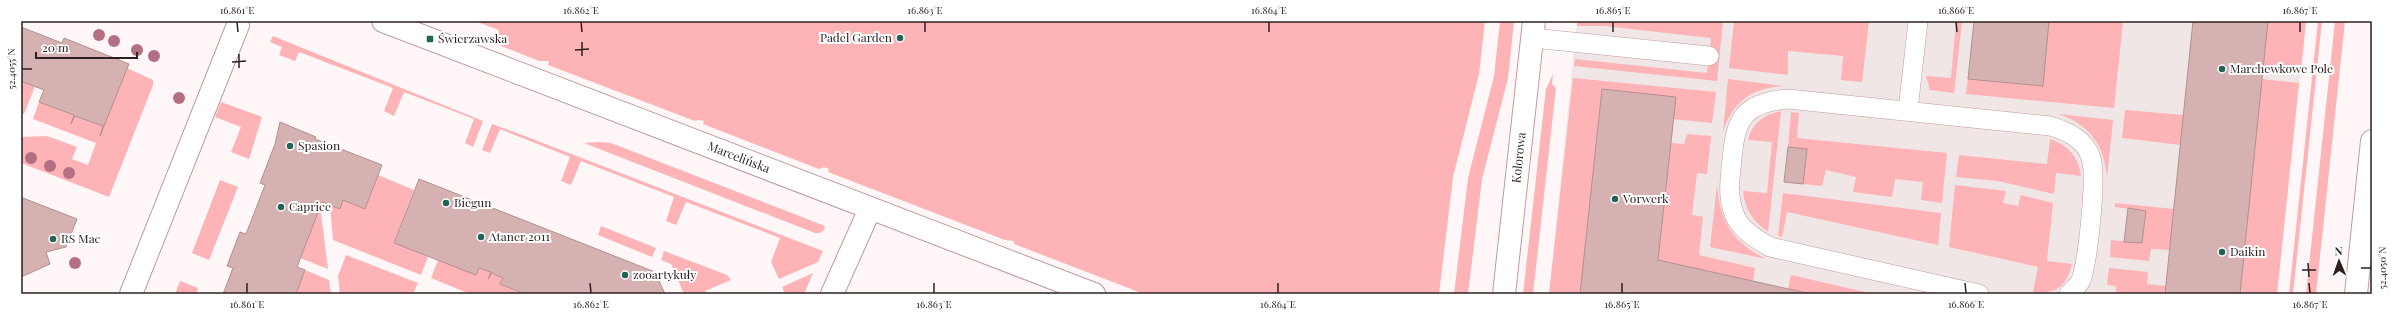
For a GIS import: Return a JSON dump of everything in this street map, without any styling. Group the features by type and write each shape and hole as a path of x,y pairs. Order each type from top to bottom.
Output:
{"street":[{"name":"Marcelińska","path":"383,21 1094,294"},
{"path":"130,294 239,23"},
{"name":"Kolorowa","path":"1504,294 1533,29"},
{"path":"2356,294 2372,141"},
{"path":"832,294 870,208"}],"lane":[{"path":"1908,110 1918,21"},
{"path":"1533,29 1709,56"},
{"path":"1979,294 1770,247 1751,235 1738,222 1732,209 1729,194 1734,134 1740,120 1751,109 1769,101 1788,100 1908,110 2050,126 2069,132 2082,142 2091,157 2094,175 2085,264 2080,282 2069,294"}],"shaded area":[{"path":"474,21 1485,21 1479,74 1453,177 1439,294 1144,294 1014,244 1014,241 1005,240 828,172 829,169 824,167 819,169 703,124 704,121 695,121 548,65 549,61 539,61 494,43 499,30"},
{"path":"1500,21 1514,21 1508,78 1482,179 1468,294 1454,294 1468,178 1494,76"},
{"path":"1577,21 2306,21 2277,294 1549,294"},
{"path":"1577,21 1723,21 1717,81 1574,66 1575,59 1707,73 1711,38 1604,26 1577,26"},
{"path":"1734,21 1869,21 1862,82 1841,80 1843,56 1788,51 1788,75 1729,68"},
{"path":"1956,21 1962,21 1954,93 1930,90 1926,76 1951,78"},
{"path":"2049,21 2123,21 2114,108 1966,94 1968,79 2043,86"},
{"path":"2268,21 2306,21 2301,70 2263,66"},
{"path":"2318,21 2322,21 2293,294 2289,294"},
{"path":"2335,21 2345,21 2316,294 2306,294"},
{"path":"273,36 483,121 473,147 465,143 474,119 404,92 394,116 384,111 393,88 299,52 295,61 279,55 282,47 270,42"},
{"path":"127,68 153,80 153,85 109,197 21,163 21,137 47,136 77,147 72,159 88,165 96,143 33,119 39,102 74,115 72,124 75,116 103,126 100,136"},
{"path":"1553,74 1552,84 1556,88 1533,294 1523,294 1546,89"},
{"path":"1573,78 1716,92 1712,123 1673,119 1675,97 1602,89 1580,294 1549,294"},
{"path":"1728,79 1784,86 1762,90 1745,98 1732,112 1723,132"},
{"path":"2262,79 2299,83 2277,294 2240,294"},
{"path":"21,81 35,86 24,114 21,113"},
{"path":"221,102 262,117 249,159 231,152 241,127 215,117"},
{"path":"2125,110 2184,115 2181,145 2122,138"},
{"path":"1781,111 1768,232 1754,219 1746,204 1743,191 1767,193 1772,142 1748,140 1753,128 1760,120"},
{"path":"1791,112 1799,113 1797,138 1947,153 1942,203 1921,200 1923,182 1895,179 1892,197 1853,192 1856,177 1826,170 1822,186 1803,184 1807,149 1788,147"},
{"path":"2059,114 2113,120 2107,177 2102,155 2093,137 2079,124"},
{"path":"492,124 823,251 818,262 779,279 771,262 780,238 686,202 676,225 666,221 674,197 581,161 571,185 561,181 570,157 500,129 490,153 482,150"},
{"path":"1687,134 1711,136 1707,174 1697,173 1692,215 1703,217 1699,255 1755,268 1753,281 1658,260 1671,143 1684,144"},
{"path":"2050,139 2062,145 2072,153 2078,163 2081,176 2056,173 2054,194 1998,181 1956,177 1959,155 2047,164"},
{"path":"584,143 611,143 825,226 824,230 820,233 815,233"},
{"path":"378,175 414,190 394,242 428,257 421,275 333,240 330,205 340,209 343,200 365,209"},
{"path":"220,180 238,187 209,260 192,253"},
{"path":"1717,185 1721,210 1730,230 1745,246 1766,259 1710,247"},
{"path":"1955,185 2006,191 2003,203 2018,206 2021,195 2053,203 2047,261 2072,264 2070,272 2063,283 2054,290 2048,292 2033,292 2038,267 1949,247"},
{"path":"1783,193 1941,213 1938,245 1787,212 1782,237 1778,236"},
{"path":"2115,203 2174,209 2170,250 2151,249 2149,261 2110,257 2111,240 2142,243 2146,211 2115,207"},
{"path":"320,207 328,269 300,258"},
{"path":"601,226 656,248 652,257 598,235"},
{"path":"664,251 727,275 731,280 705,291 706,294 684,294 671,264 661,260"},
{"path":"346,255 418,283 413,294 340,294 338,276"},
{"path":"438,260 476,275 479,268 491,272 488,279 492,273 503,278 500,284 521,294 470,294 431,278"},
{"path":"2109,268 2148,272 2147,284 2166,286 2165,294 2116,294 2116,286 2107,285"},
{"path":"305,270 329,280 331,294 296,294"},
{"path":"813,273 804,294 785,294 782,287"},
{"path":"1791,275 1874,294 1811,294 1788,289"},
{"path":"180,281 198,288 196,294 175,294"}],"building":[{"path":"1974,21 2049,21 2043,86 1968,79"},
{"path":"2193,21 2268,21 2240,294 2165,294"},
{"path":"21,27 62,43 64,38 129,64 100,136 103,126 75,116 71,124 74,115 39,102 44,90 21,81"},
{"path":"1602,89 1676,97 1658,260 1811,294 1580,294"},
{"path":"280,122 316,137 315,139 382,165 365,209 343,200 340,209 322,202 297,267 305,270 296,294 223,294 233,268 227,266 240,232 246,234 265,185 260,183 275,144"},
{"path":"1788,147 1807,149 1803,184 1784,182"},
{"name":"Ataner 2011","path":"419,179 655,272 665,294 524,294 500,284 503,278 492,273 488,279 491,272 479,268 476,275 394,243"},
{"path":"23,198 77,219 66,247 46,252 50,264 21,277 21,202"},
{"path":"2128,208 2146,211 2142,243 2124,242"}],"place":[{"name":"Padel Garden","path":"900,38"},
{"name":"Świerzawska","path":"430,39"},
{"name":"Marchewkowe Pole","path":"2222,69"},
{"name":"Spasion","path":"290,146"},
{"name":"Vorwerk","path":"1615,199"},
{"name":"Biegun","path":"446,203"},
{"name":"Caprice","path":"281,207"},
{"name":"Ataner 2011","path":"481,237"},
{"name":"RS Mac","path":"53,239"},
{"name":"Daikin","path":"2222,252"},
{"name":"zooartykuły","path":"625,275"}]}
